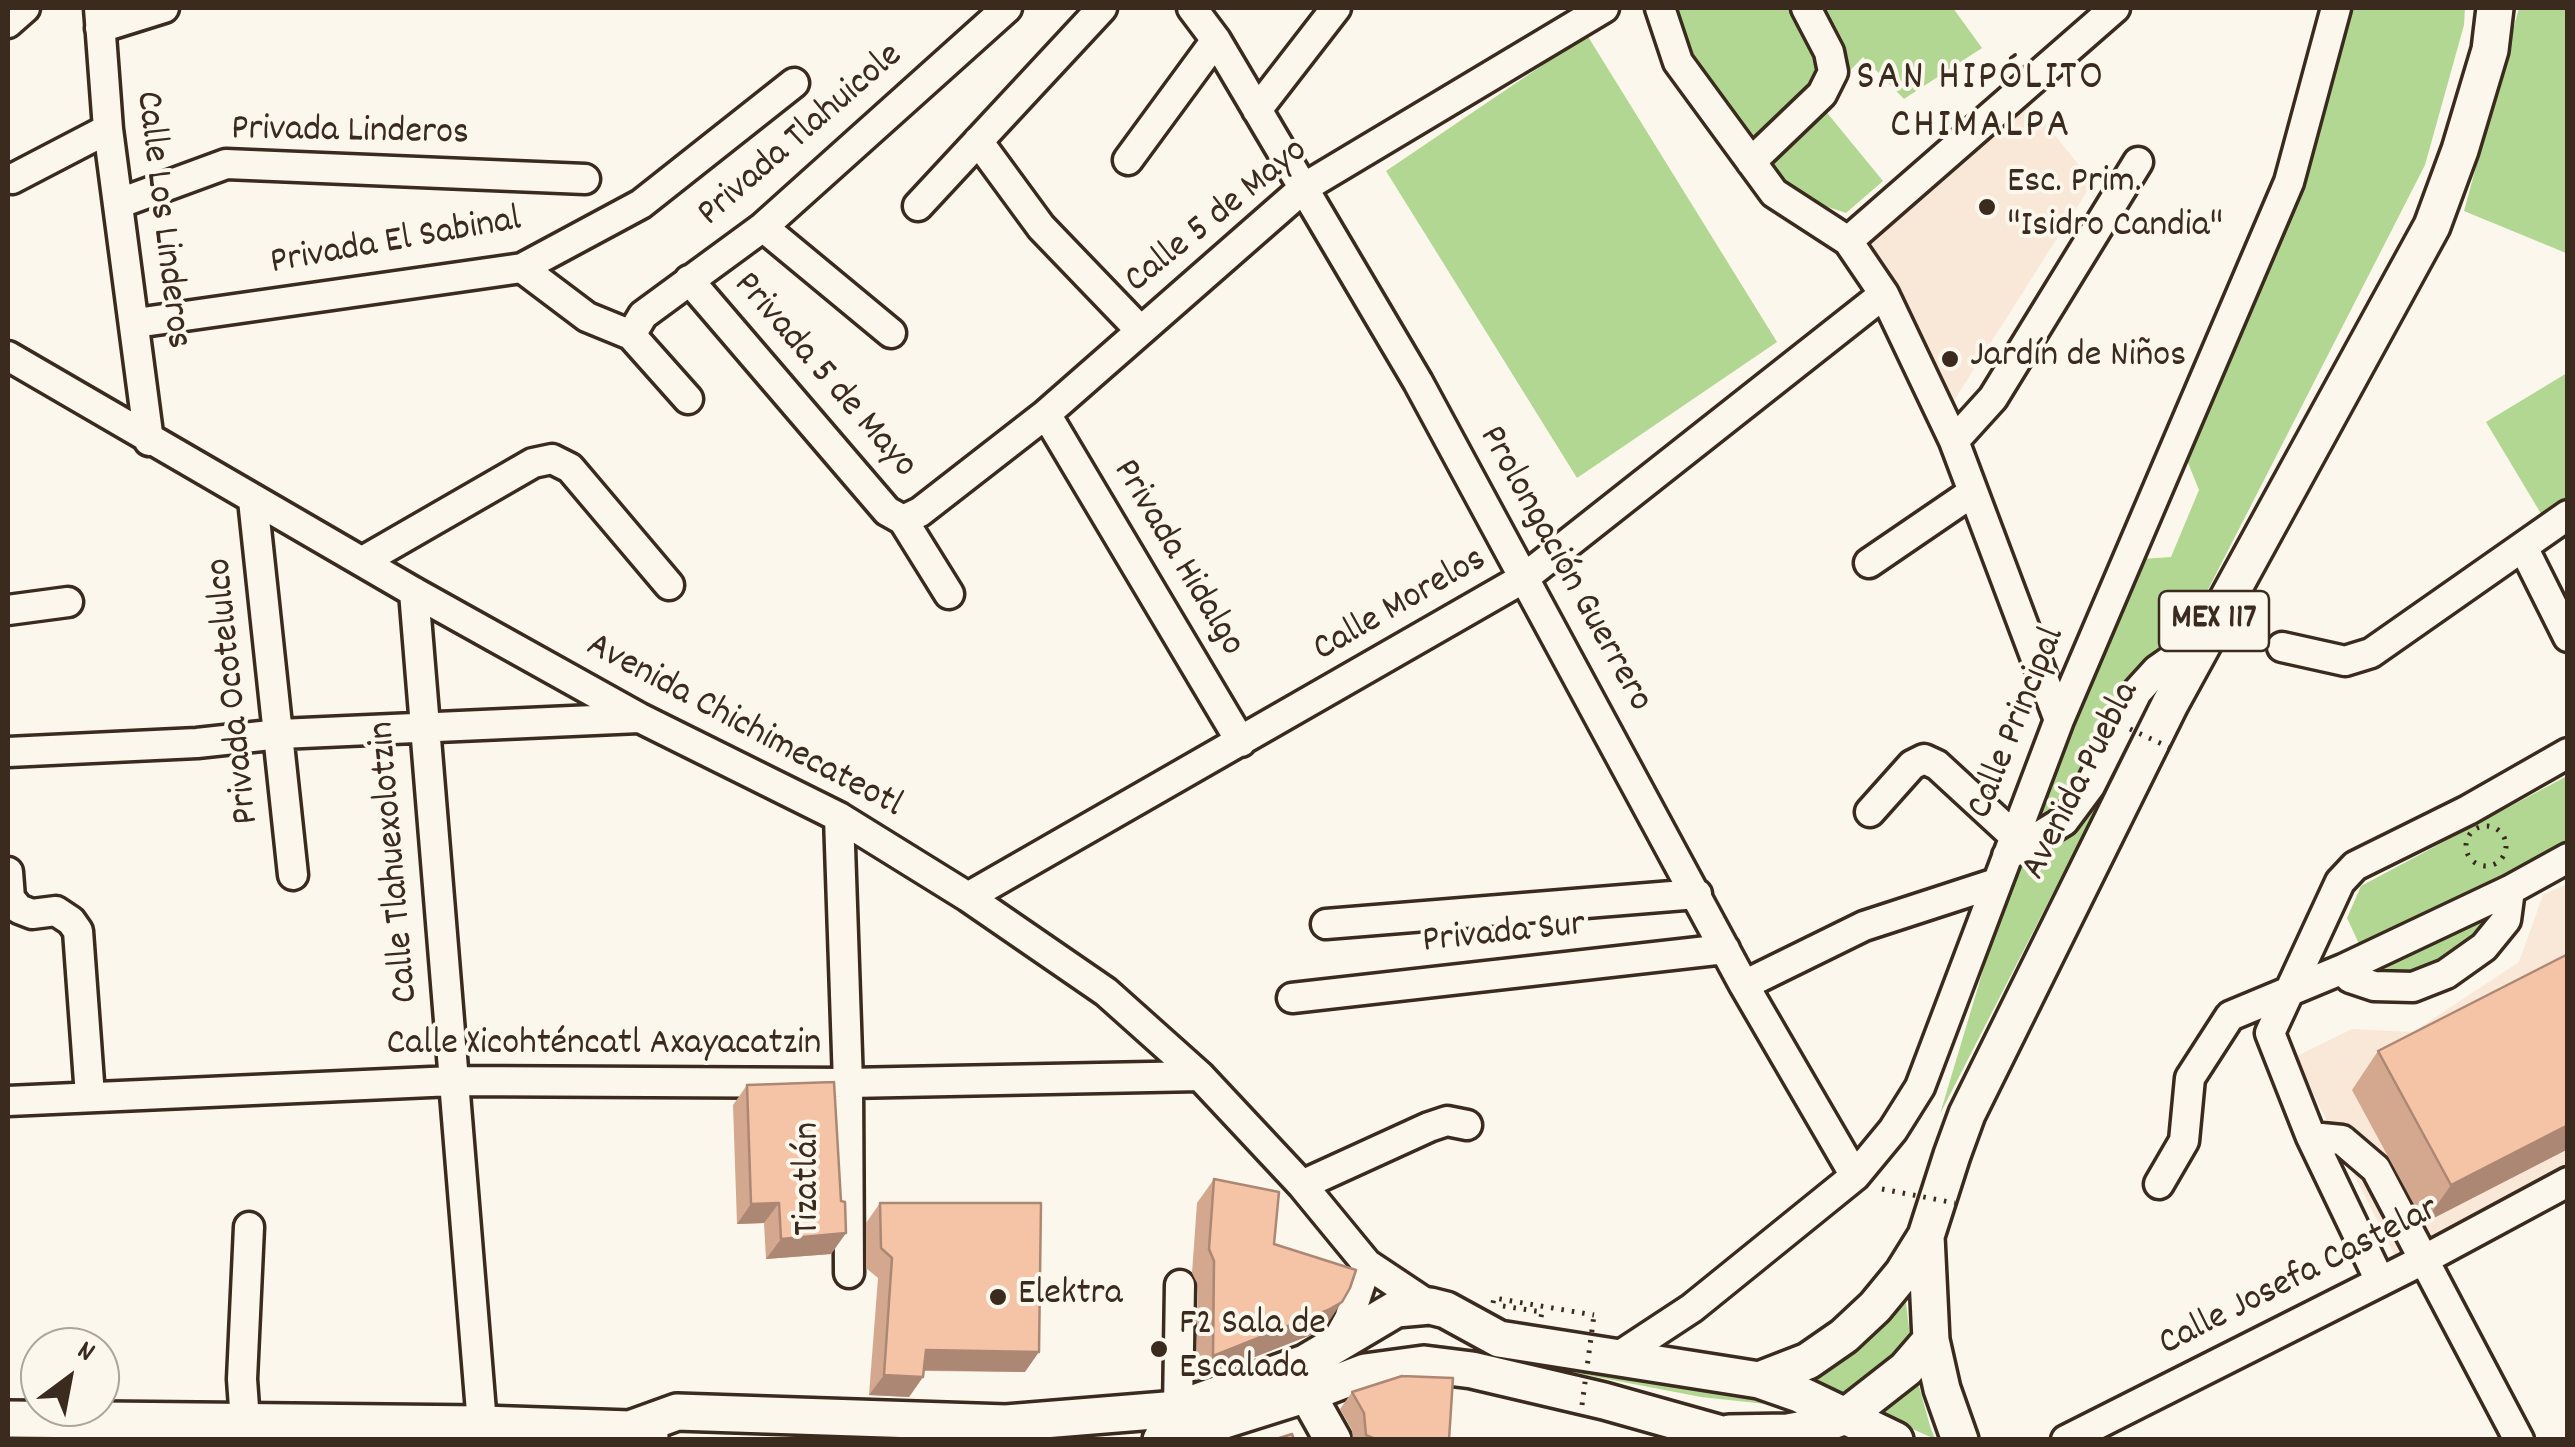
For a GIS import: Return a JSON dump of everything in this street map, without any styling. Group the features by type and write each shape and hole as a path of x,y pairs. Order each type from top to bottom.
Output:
{"main road":[{"name":"Avenida Puebla","path":"1930,1340 1926,1236 1968,1114 2111,818 2206,635 2432,226 2490,50 2495,8"},
{"path":"1759,1380 1808,1362 1844,1336 1876,1307 1926,1236"},
{"path":"630,1434 677,1412 1007,1431 1169,1424 1316,1367 1385,1314 1411,1306 1446,1312 1499,1339 1759,1380 1895,1440"},
{"path":"1446,1312 1458,1352 1451,1366"},
{"path":"1316,1367 1365,1372 1424,1364 1451,1366 1736,1436 1788,1432 1846,1416 1906,1369 1930,1340"},
{"name":"MEX 117","path":"1930,1340 1960,1440"},
{"path":"1316,1367 1333,1440"},
{"path":"8,1419 482,1424 665,1440"}],"street":[{"path":"8,22 25,8"},
{"path":"100,18 164,8"},
{"name":"Privada Tlahuicole","path":"631,335 642,314 762,226 1006,8"},
{"path":"918,206 1102,8"},
{"name":"Prolongación Guerrero","path":"1192,8 1216,40 1418,382 1744,984 1856,1176"},
{"path":"1257,110 1336,8"},
{"name":"Calle 5 de Mayo","path":"903,520 920,512 1046,414 1305,188 1604,8"},
{"path":"1660,8 1678,62 1774,193 1848,240 1884,294 1954,441 2060,720"},
{"path":"1751,162 1822,94 1833,72 1829,52 1806,8"},
{"path":"1848,240 2115,8"},
{"name":"Calle Principal","path":"1616,1358 1692,1308 1856,1176 1893,1130 1920,1087 2060,720 2289,182 2336,8"},
{"name":"Calle Los Linderos","path":"100,18 108,129 149,441"},
{"path":"1128,160 1216,40"},
{"name":"Privada El Sabinal","path":"136,323 522,268 641,204 794,83"},
{"path":"12,180 108,129"},
{"path":"978,141 1041,227 1140,330"},
{"path":"1954,441 1992,398 2138,162"},
{"name":"Privada Linderos","path":"120,203 226,164 585,179"},
{"name":"Privada 5 de Mayo","path":"762,226 891,333"},
{"path":"522,268 586,317 631,335 688,399"},
{"name":"Privada 5 de Mayo","path":"689,280 887,511 903,520 949,594"},
{"name":"Calle Morelos","path":"968,896 1524,578 1884,294"},
{"name":"Avenida Chichimecateotl","path":"8,356 414,592 640,718 839,817 968,896 1106,992 1200,1076 1302,1186 1367,1264 1446,1312"},
{"name":"Privada Hidalgo","path":"1046,414 1241,742"},
{"path":"364,561 533,463 552,459 570,468 669,585"},
{"path":"1869,564 1972,492"},
{"name":"Privada Ocotelulco","path":"253,500 293,875"},
{"path":"2282,647 2345,661 2371,653 2568,515"},
{"path":"2523,547 2568,636"},
{"name":"Calle Tlahuexolotzin","path":"414,592 482,1424"},
{"path":"8,610 68,602"},
{"path":"1870,812 1912,764 1924,759 1937,765 2010,846 2064,821 2090,786 2137,692 2157,670 2206,635"},
{"path":"8,752 198,743 280,734 640,718"},
{"path":"2380,1280 2311,1138 2270,1034 2340,882 2355,866 2468,810 2568,753"},
{"name":"Tizatlán","path":"839,817 848,1084 849,1273"},
{"path":"2159,1184 2184,1140 2190,1078 2230,1016 2343,970 2568,858"},
{"path":"8,872 10,898 19,909 32,914 56,912 78,931 90,1096"},
{"path":"1744,984 1864,926 1996,883"},
{"path":"2343,970 2350,978 2374,986 2413,987 2446,974 2484,946 2506,920 2510,890"},
{"path":"1326,924 1697,894"},
{"name":"Privada Sur","path":"1292,998 1725,949"},
{"name":"Calle Xicohténcatl Axayacatzin","path":"8,1101 453,1081 848,1084 1200,1076"},
{"path":"1302,1186 1429,1127 1447,1121 1467,1125"},
{"path":"2311,1138 2342,1140 2376,1169 2519,1440"},
{"name":"Calle Josefa Castelar","path":"2066,1440 2425,1259 2568,1182"},
{"path":"245,1422 242,1379 249,1228"},
{"path":"1316,1367 1349,1318 1367,1264"},
{"path":"1169,1424 1180,1285"}],"path":[{"path":"2130,729 2177,751"},
{"path":"2478,828 2497,830 2505,840 2504,854 2490,866 2477,864 2466,850 2469,837 2478,828"},
{"path":"1882,1189 1955,1203"},
{"path":"1542,1312 1493,1304 1494,1298 1594,1315 1582,1405"}],"shaded area":[{"name":"Esc. Prim. \"Isidro Candia\"","path":"2024,98 2093,182 1946,413 1860,239"},
{"path":"2567,884 2567,1168 2397,1260 2295,1057 2352,1029 2413,1032 2519,962 2543,895"}],"green space":[{"path":"1666,8 1953,8 1982,48 1904,99 1863,57 1819,103 1883,181 1846,213 1792,195 1701,70"},
{"path":"2348,8 2465,8 2464,25 2425,165 1940,1114 2013,870 2142,559 2171,557 2199,490 2184,453"},
{"path":"2519,8 2567,8 2566,253 2464,211"},
{"path":"1587,35 1777,342 1577,478 1386,171"},
{"path":"2567,373 2567,503 2543,517 2486,422"},
{"path":"2567,776 2567,842 2360,946 2347,918 2361,886"},
{"path":"2496,900 2497,922 2478,945 2413,979 2353,969"},
{"path":"1905,1296 1910,1335 1901,1350 1848,1398 1810,1379 1835,1367 1857,1348 1887,1320"},
{"path":"1423,1343 1555,1359 1803,1408 1701,1397 1472,1353 1396,1348"},
{"path":"1915,1372 1930,1426 1935,1439 1876,1413"}],"building":[{"path":"2568,954 2568,1125 2451,1185 2378,1051"},
{"path":"834,1082 846,1233 781,1239 779,1203 751,1204 747,1085"},
{"path":"1214,1179 1279,1192 1274,1244 1356,1270 1342,1302 1213,1356 1214,1261 1209,1249"},
{"path":"880,1203 1041,1203 1039,1352 926,1350 923,1377 884,1375 892,1258 881,1248"},
{"path":"1402,1376 1453,1378 1449,1440 1377,1440 1366,1435 1364,1413 1352,1392"},
{"path":"1292,1434 1294,1440 1273,1440"}],"place":[{"name":"Esc. Prim. \"Isidro Candia\"","path":"1987,207"},
{"name":"Jardín de Niños","path":"1950,359"},
{"name":"Elektra","path":"998,1297"},
{"name":"F2 Sala de Escalada","path":"1159,1349"}],"district":[{"name":"SAN HIPÓLITO CHIMALPA","path":"1981,105"}]}
